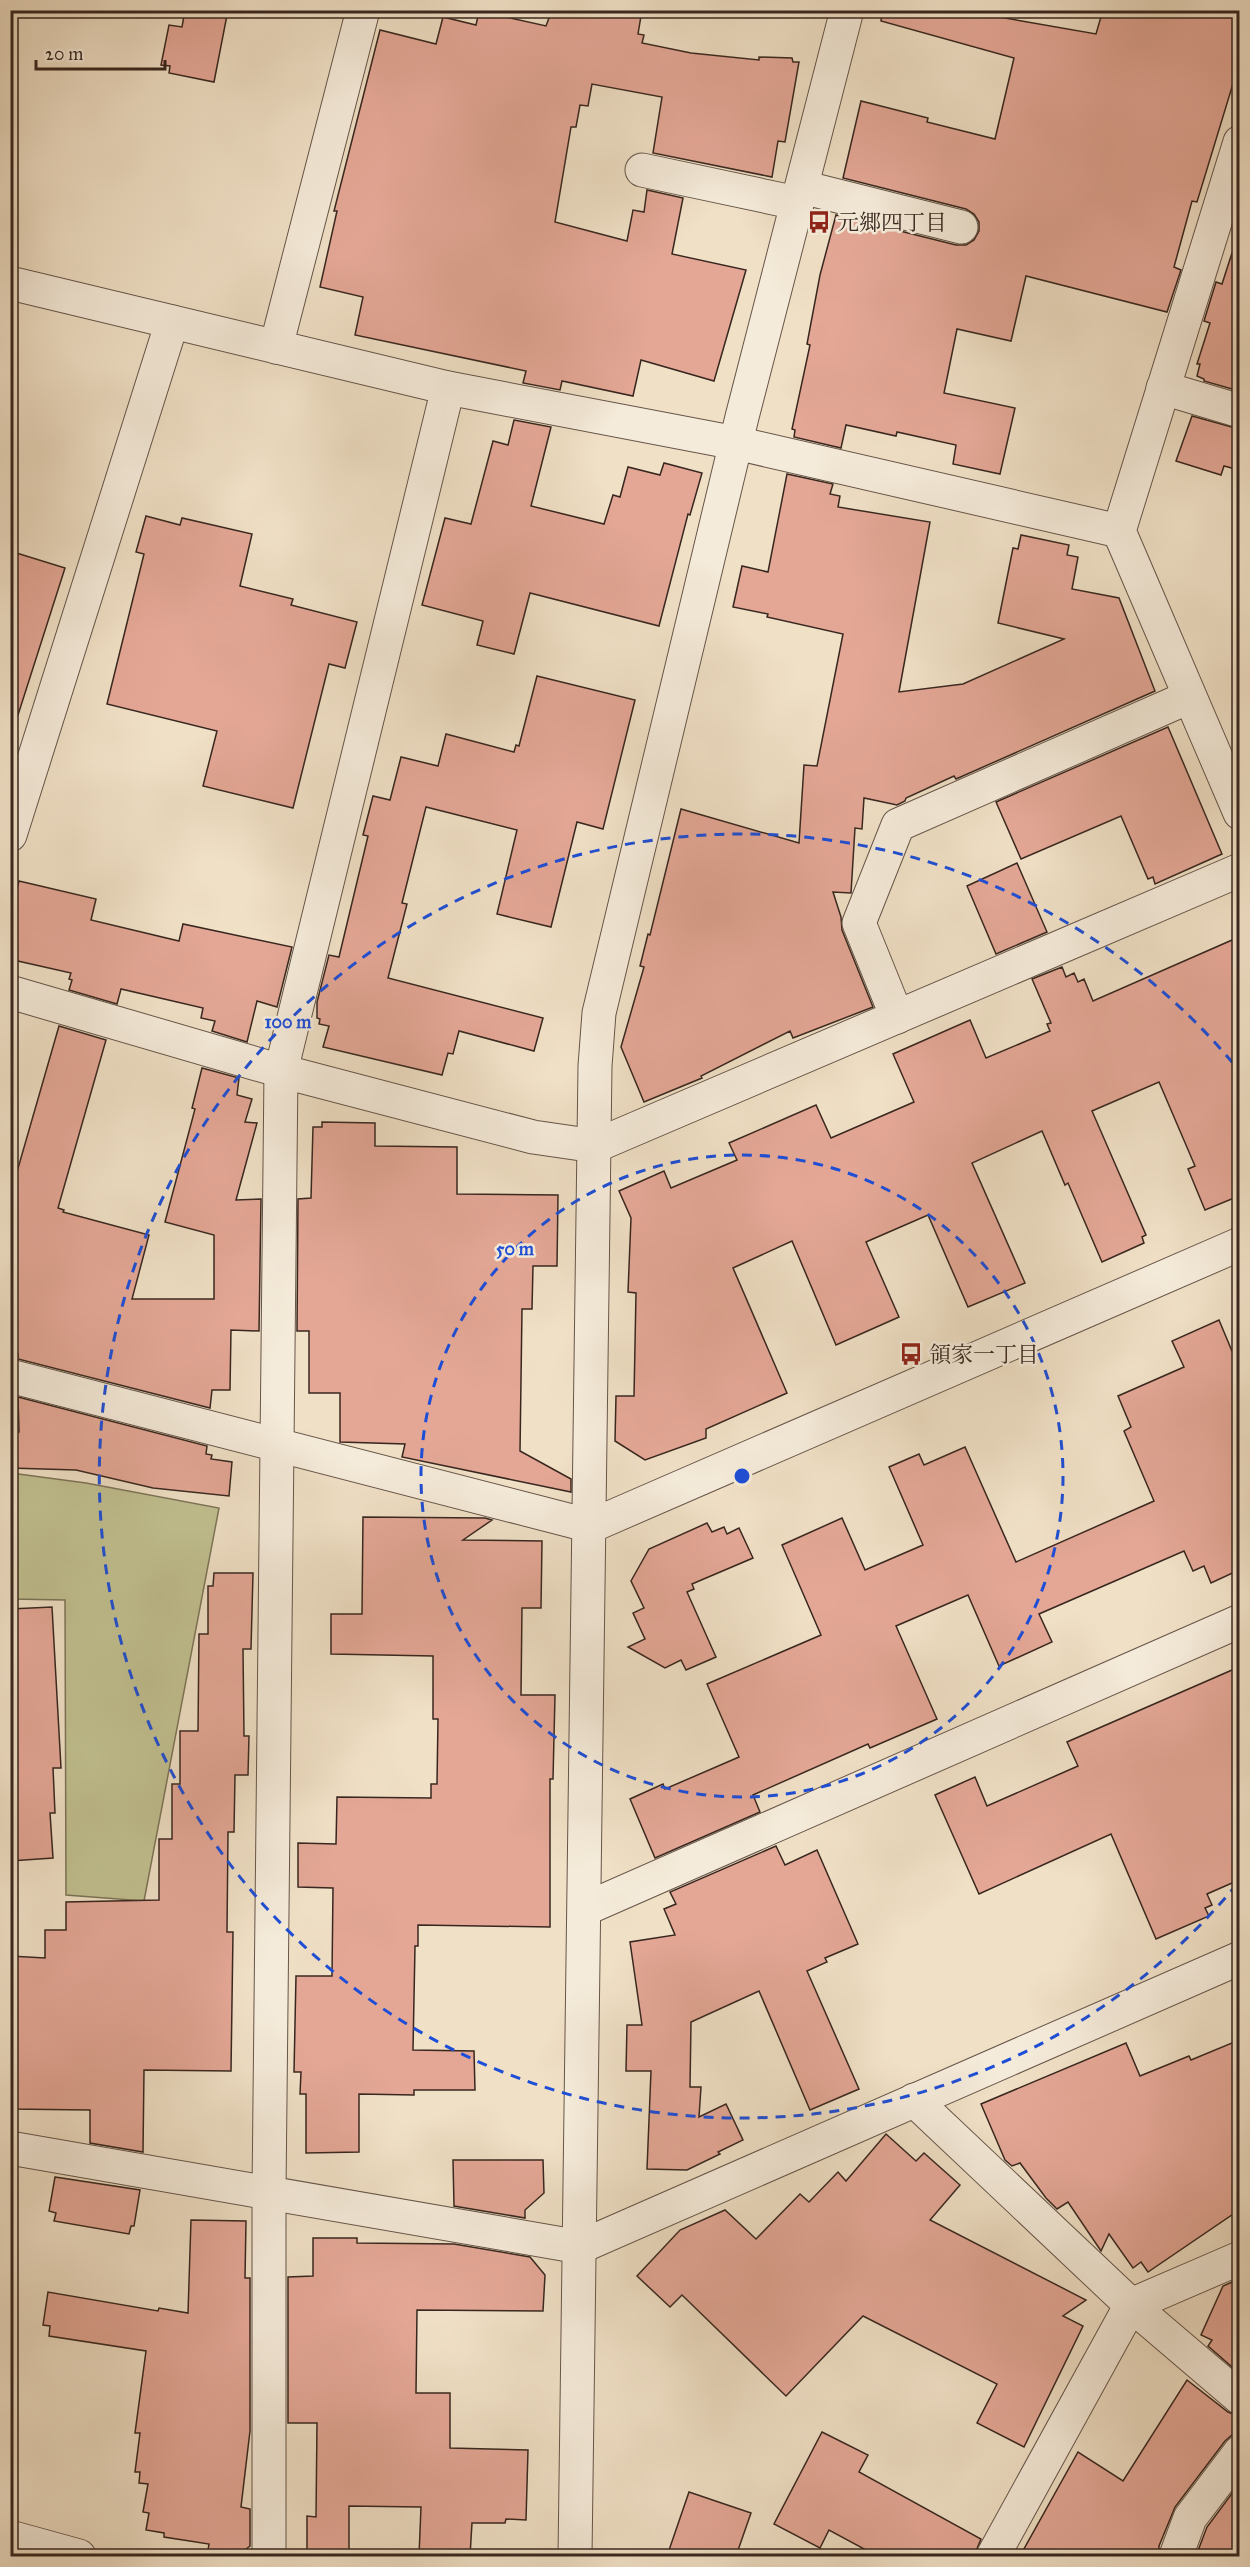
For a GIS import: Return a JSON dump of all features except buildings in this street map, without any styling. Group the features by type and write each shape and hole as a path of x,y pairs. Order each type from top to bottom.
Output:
{"street":[{"path":"276,347 363,10"},
{"path":"575,2556 591,1526 595,1066 599,1013 736,443 847,10"},
{"path":"1239,142 1119,531 1239,813"},
{"path":"642,170 799,195 961,227"},
{"path":"10,284 448,388 736,443 1119,531"},
{"path":"10,835 172,322"},
{"path":"269,2556 269,2192 281,1071 448,388"},
{"path":"1163,388 1239,411"},
{"path":"897,1017 859,923 898,825 1189,697"},
{"path":"10,992 281,1071 533,1137 595,1146 1239,870"},
{"path":"10,1376 591,1526 1239,1244"},
{"path":"585,1909 1239,1622"},
{"path":"10,2148 580,2247 1239,1958"},
{"path":"914,2100 1131,2305 1239,2398"},
{"path":"993,2556 1131,2305 1239,2258"},
{"path":"1177,2553 1190,2518 1239,2452"},
{"path":"10,2537 79,2556"}],"shaded area":[{"path":"11,1473 86,1483 219,1508 144,1901 66,1895 65,1600 11,1599"}],"place":[{"name":"元郷四丁目","path":"819,222"},
{"name":"領家一丁目","path":"911,1354"}]}
